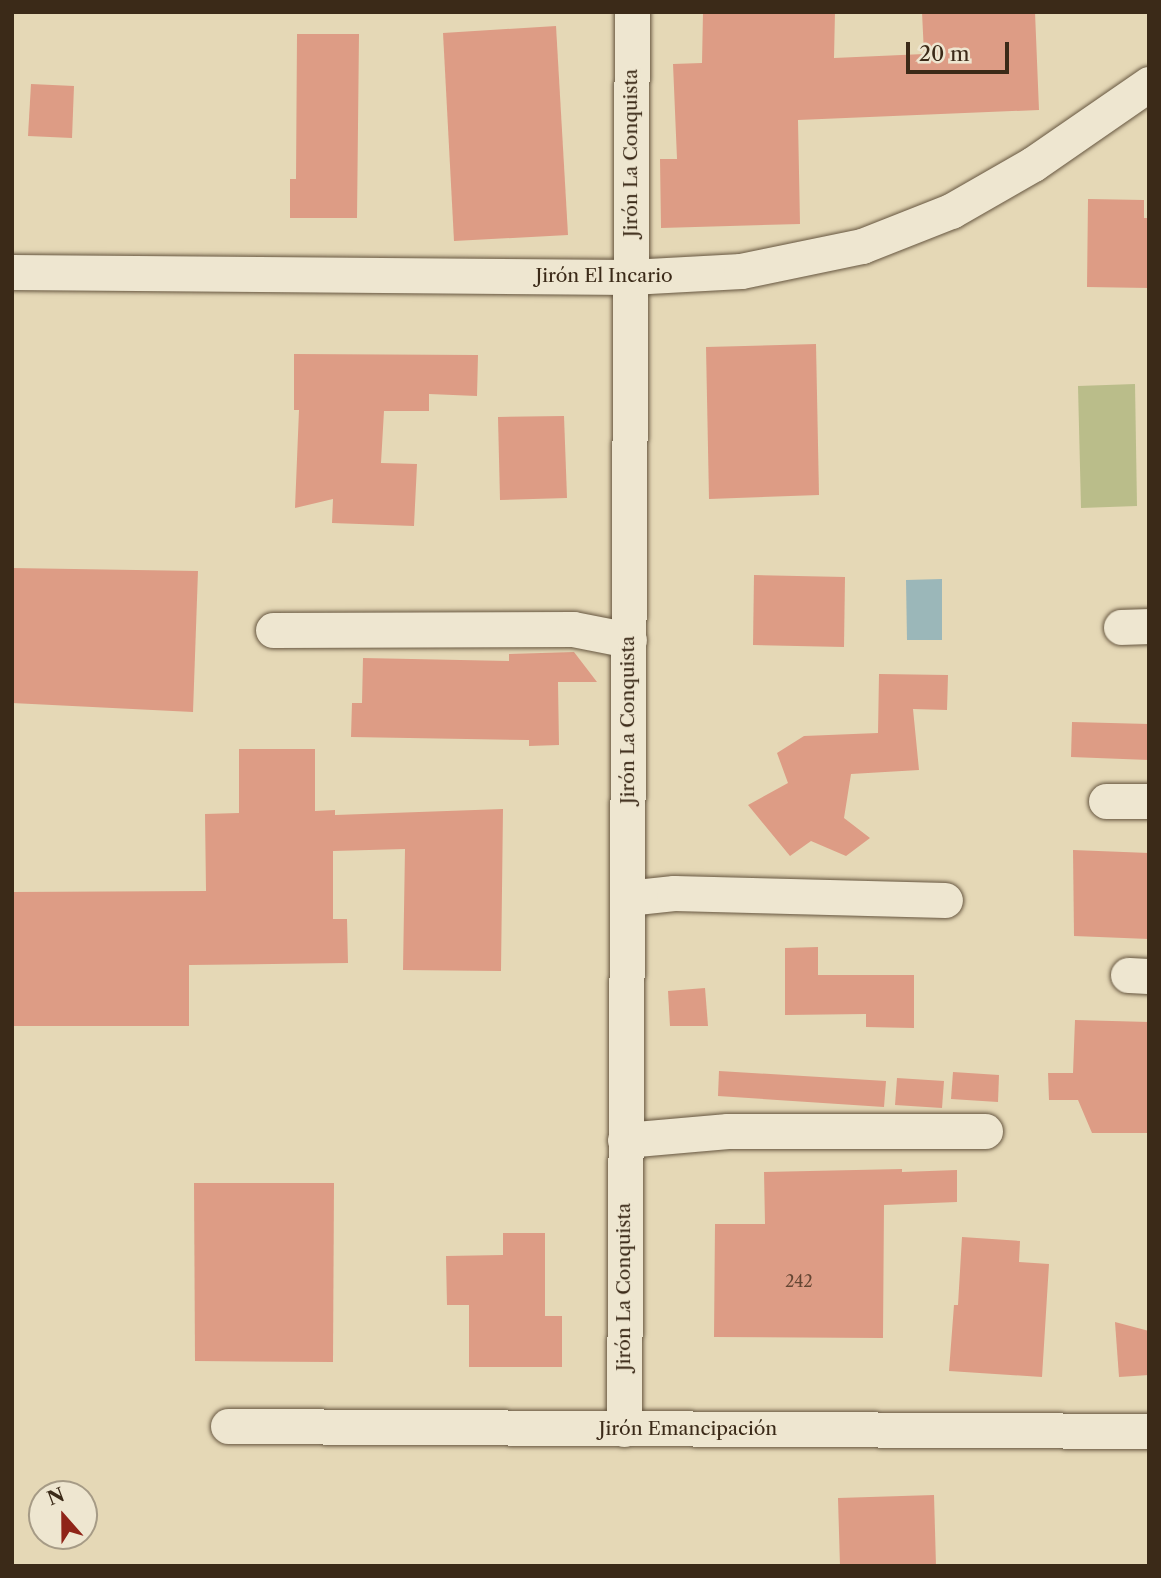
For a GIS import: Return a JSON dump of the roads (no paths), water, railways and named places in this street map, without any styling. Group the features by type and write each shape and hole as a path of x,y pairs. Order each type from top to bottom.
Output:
{"street":[{"name":"Jirón La Conquista","path":"624,1429 632,12"},
{"name":"Jirón El Incario","path":"12,272 630,277 686,276 778,265 862,246 907,230 993,189 1149,83"},
{"path":"273,629 573,629 629,640"},
{"path":"1106,801 1149,801"},
{"path":"626,898 674,893 944,900"},
{"path":"625,1140 727,1131 985,1131"},
{"name":"Jirón Emancipación","path":"228,1426 1149,1431"}],"water":[{"path":"942,579 942,640 907,640 906,580"}]}
